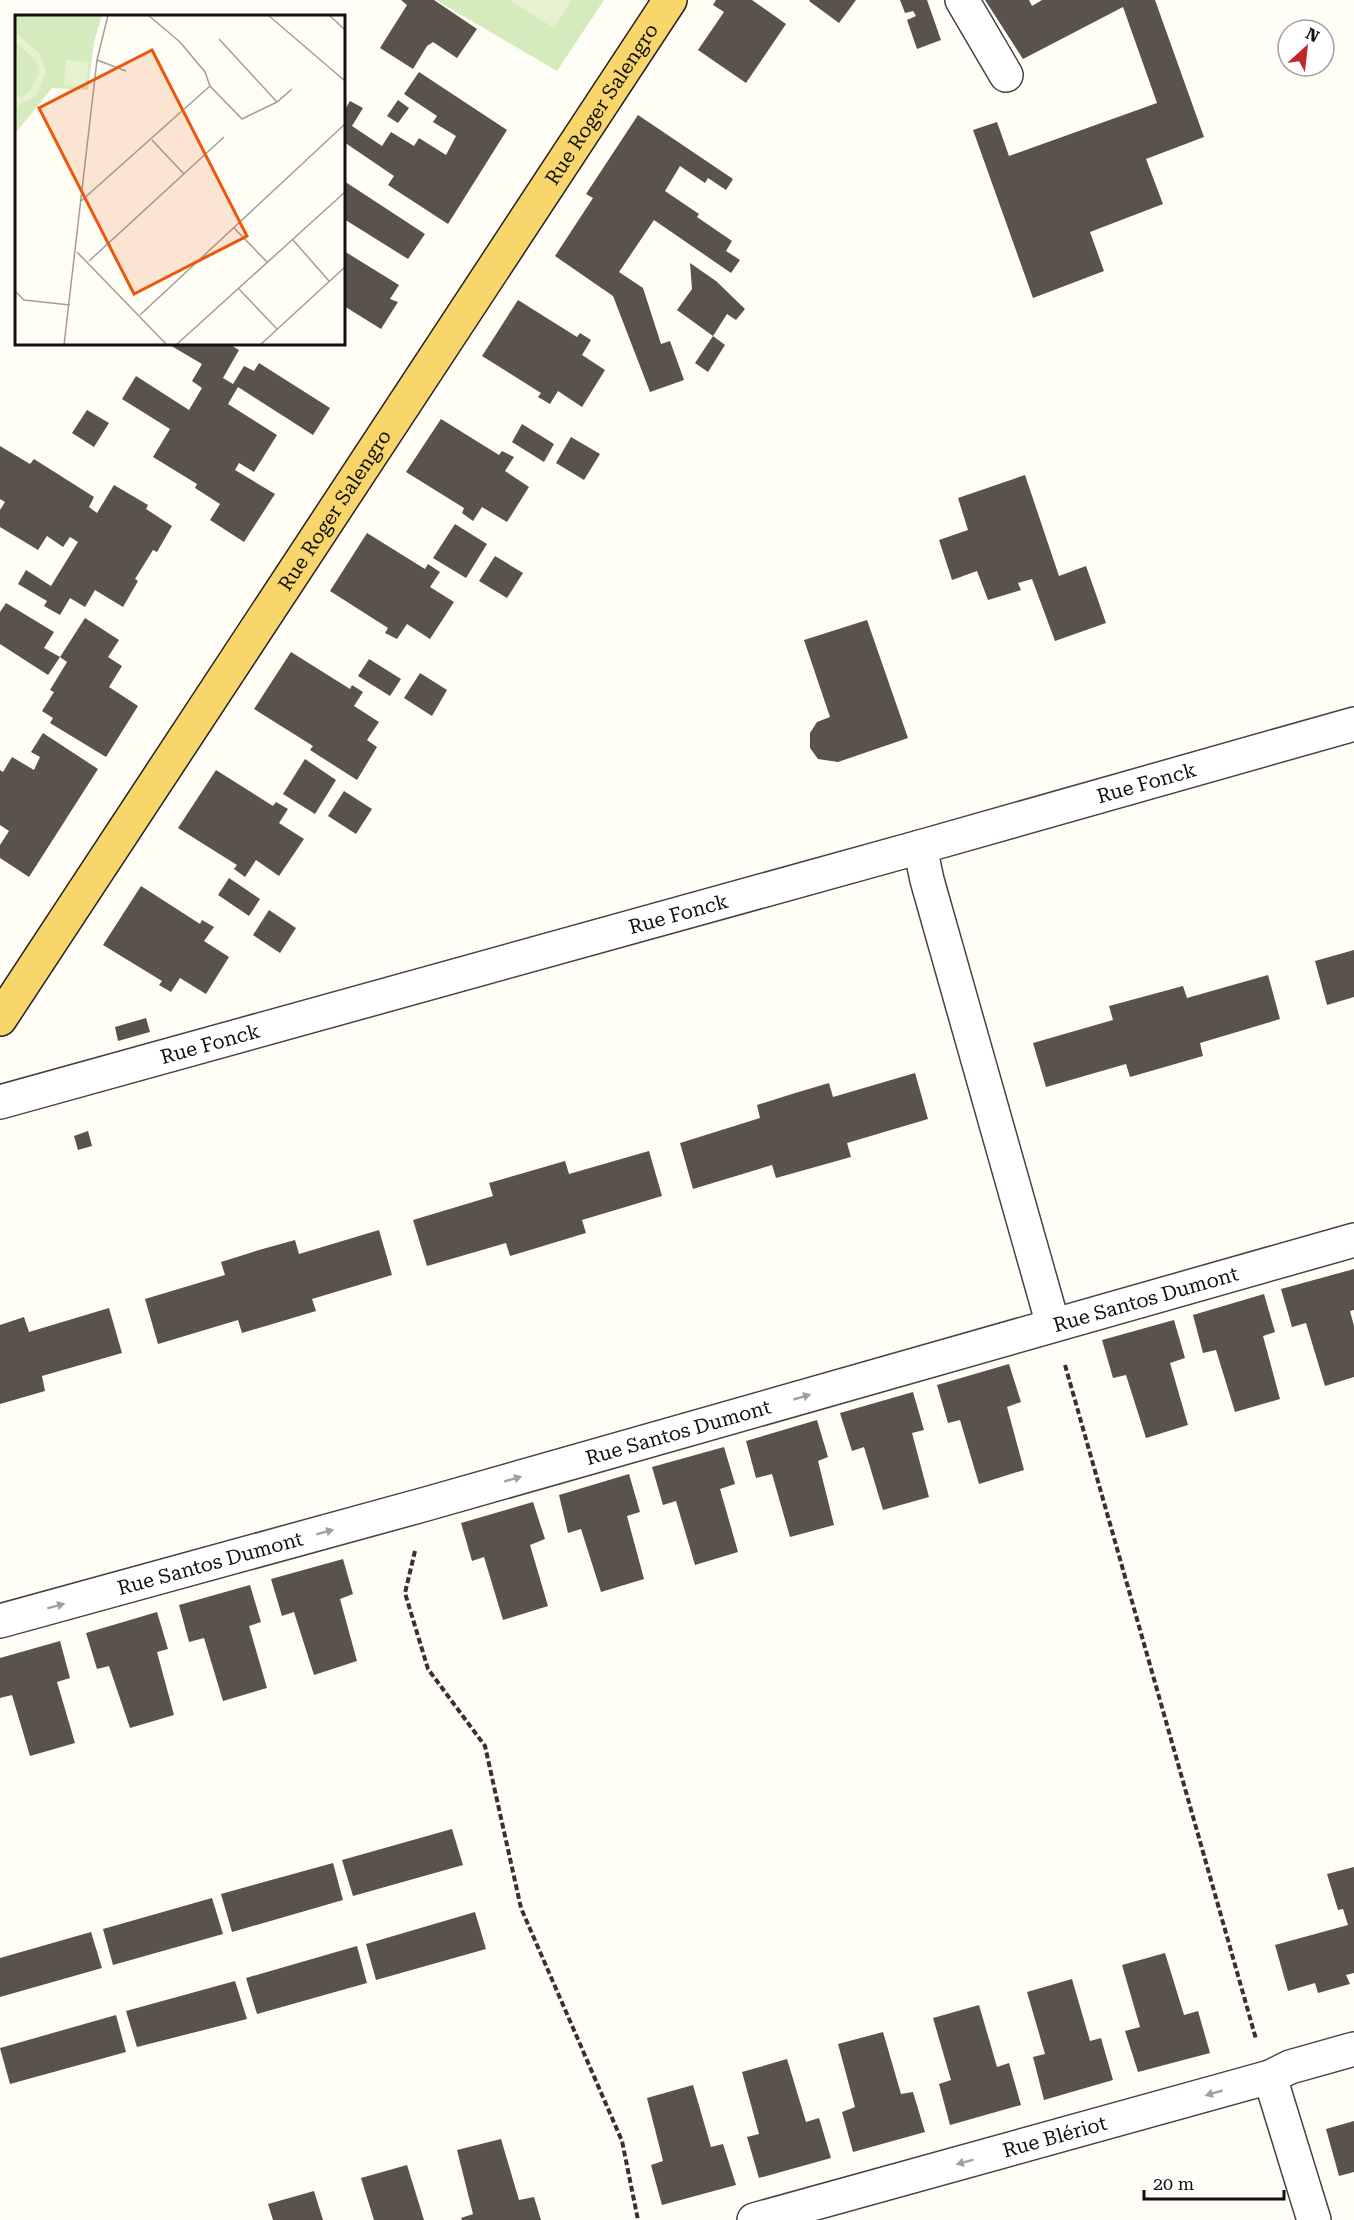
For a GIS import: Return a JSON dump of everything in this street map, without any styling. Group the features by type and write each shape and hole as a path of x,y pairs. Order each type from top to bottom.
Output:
{"main road":[{"name":"Rue Roger Salengro","path":"0,1019 670,0"}],"street":[{"path":"962,0 1006,75"},
{"name":"Rue Fonck","path":"0,1102 920,848 1354,724"},
{"path":"920,848 930,891 1053,1325"},
{"name":"Rue Santos Dumont","path":"0,1621 426,1504 1354,1240"},
{"name":"Rue Blériot","path":"754,2220 1270,2077 1290,2067 1354,2049"},
{"path":"1270,2077 1314,2220"}],"path":[{"path":"1053,1325 1254,2033 1270,2077"},
{"path":"426,1504 405,1593 428,1669 485,1746 521,1908 622,2141 638,2220"}],"green space":[{"path":"436,0 604,0 557,71"},
{"path":"509,0 572,0 554,28"}],"building":[{"path":"401,0 434,0 477,29 457,58 433,42 427,46 413,69 380,48 407,5"},
{"path":"716,0 752,0 786,24 746,83 698,50 724,12 713,5"},
{"path":"810,0 856,0 839,23"},
{"path":"900,0 927,0 941,40 917,49 907,20 916,16 913,11 905,13"},
{"path":"985,0 1029,0 1032,6 1042,0 1155,0 1204,137 1146,159 1163,204 1090,232 1104,271 1033,298 973,130 997,122 1009,156 1157,103 1123,7 1023,59"},
{"path":"419,72 507,130 448,224 388,185 394,176 345,143 345,109 350,101 363,108 352,126 382,146 391,132 414,146 419,138 446,155 456,136 433,122 437,116 404,94"},
{"path":"398,100 409,108 398,123 387,116"},
{"path":"638,115 733,179 726,190 708,178 705,183 680,166 665,191 699,214 697,217 732,241 726,251 740,260 731,273 654,220 619,272 643,288 661,344 670,341 684,380 650,392 613,296 555,256 593,198 586,194"},
{"path":"345,182 425,234 408,259 345,220"},
{"path":"345,252 399,285 390,299 398,302 381,329 345,307"},
{"path":"690,263 716,281 745,309 736,320 727,314 713,336 677,310 692,289"},
{"path":"518,300 577,337 580,333 591,340 582,355 605,370 582,407 558,391 550,404 538,397 541,393 482,356"},
{"path":"713,336 725,345 708,372 695,363"},
{"path":"170,345 231,345 239,350 223,378 233,384 244,366 254,371 259,363 330,408 313,435 238,387 228,404 277,435 254,472 239,463 235,470 275,494 244,542 210,520 220,504 195,488 197,484 153,457 170,429 122,399 136,376 189,410 202,388 192,381 202,364"},
{"path":"87,410 109,423 94,447 72,433"},
{"path":"441,419 499,455 502,451 514,457 505,471 529,487 507,522 482,507 473,521 462,513 464,508 406,472"},
{"path":"522,424 554,444 544,462 512,442"},
{"path":"571,437 600,454 584,480 556,463"},
{"path":"0,446 30,464 34,459 94,497 89,507 97,513 114,485 148,505 146,509 172,526 157,552 153,550 135,579 138,581 123,607 95,590 85,607 70,598 60,615 44,606 47,601 18,584 26,570 51,586 78,542 70,537 63,547 47,536 38,550 0,527 0,510 5,502 0,499"},
{"path":"1025,475 1059,576 1086,566 1106,623 1055,641 1032,579 1018,583 1021,590 988,600 977,571 952,580 939,540 968,530 958,498"},
{"path":"455,524 487,544 466,578 433,558"},
{"path":"367,533 425,569 428,564 440,572 430,587 454,602 430,639 407,624 397,639 385,633 388,628 330,591"},
{"path":"495,556 523,573 507,598 479,581"},
{"path":"6,603 54,632 44,648 60,657 48,675 0,644 0,612"},
{"path":"85,618 119,640 108,657 122,666 109,687 138,706 106,757 50,723 53,718 42,711 54,692 50,690 67,662 60,657"},
{"path":"867,620 908,738 838,762 818,759 810,748 810,733 817,722 830,717 804,640"},
{"path":"291,652 350,689 352,685 363,692 354,706 379,722 367,740 377,747 357,780 310,750 313,746 254,709"},
{"path":"369,659 401,679 390,696 358,676"},
{"path":"420,673 447,690 432,716 404,698"},
{"path":"43,733 98,769 29,877 0,858 0,845 9,831 0,825 0,770 3,772 12,757 34,770 40,757 31,752"},
{"path":"305,759 336,780 315,814 283,794"},
{"path":"216,770 273,806 276,802 288,809 279,823 304,839 279,876 256,860 245,877 234,869 237,865 178,828"},
{"path":"344,791 372,809 356,834 328,816"},
{"path":"229,878 260,899 249,916 218,895"},
{"path":"141,886 200,924 202,920 214,927 204,941 229,957 206,994 180,978 171,992 159,985 162,981 103,945"},
{"path":"269,910 296,928 280,953 253,935"},
{"path":"1354,950 1354,997 1327,1005 1315,961"},
{"path":"1268,975 1280,1019 1200,1043 1203,1056 1130,1077 1126,1064 1046,1087 1033,1043 1113,1020 1109,1006 1183,986 1187,998"},
{"path":"146,1018 150,1032 118,1041 115,1027"},
{"path":"915,1073 928,1119 847,1143 851,1157 776,1178 772,1165 693,1189 680,1143 760,1118 757,1105 792,1094 829,1083 833,1097"},
{"path":"88,1131 92,1146 78,1150 74,1136"},
{"path":"649,1151 662,1196 582,1220 586,1233 510,1256 506,1243 427,1266 413,1220 493,1196 489,1183 565,1161 569,1174"},
{"path":"379,1230 392,1275 312,1299 316,1311 242,1333 238,1320 158,1344 145,1299 225,1275 221,1262 259,1250 295,1240 299,1254"},
{"path":"1354,1269 1354,1310 1350,1311 1354,1326 1354,1377 1325,1386 1306,1323 1292,1327 1281,1289"},
{"path":"1264,1294 1275,1332 1263,1336 1280,1399 1235,1412 1216,1350 1203,1353 1193,1315"},
{"path":"109,1308 122,1353 42,1376 45,1391 0,1404 0,1325 24,1317 29,1332"},
{"path":"1174,1320 1185,1358 1170,1363 1188,1425 1146,1438 1126,1375 1113,1378 1102,1340"},
{"path":"1009,1364 1021,1402 1007,1407 1024,1470 979,1484 960,1420 948,1423 937,1385"},
{"path":"913,1392 924,1430 912,1433 929,1497 883,1510 864,1447 852,1451 840,1413"},
{"path":"817,1420 828,1457 818,1461 834,1525 790,1537 772,1474 756,1478 746,1441"},
{"path":"724,1447 735,1484 720,1489 738,1552 695,1565 676,1501 663,1505 652,1467"},
{"path":"629,1474 640,1512 627,1516 644,1579 601,1592 581,1529 568,1533 559,1495"},
{"path":"533,1502 545,1539 530,1545 548,1606 503,1620 484,1557 472,1561 461,1523"},
{"path":"343,1559 353,1594 340,1599 357,1661 314,1675 294,1612 282,1616 271,1579"},
{"path":"250,1585 261,1622 249,1626 267,1688 223,1701 204,1638 189,1642 179,1605"},
{"path":"157,1612 168,1649 157,1652 174,1715 130,1728 109,1666 97,1669 86,1633"},
{"path":"60,1641 70,1678 57,1682 75,1743 30,1756 12,1695 0,1698 0,1658"},
{"path":"452,1829 463,1865 353,1896 342,1860"},
{"path":"333,1863 343,1900 232,1932 221,1894"},
{"path":"1354,1867 1354,1973 1346,1975 1350,1984 1318,1993 1315,1983 1288,1991 1275,1945 1348,1925 1343,1909 1338,1910 1327,1874"},
{"path":"212,1898 223,1934 113,1965 103,1929"},
{"path":"475,1912 486,1949 376,1980 366,1944"},
{"path":"91,1932 102,1968 0,1997 0,1958"},
{"path":"357,1946 367,1983 257,2014 246,1978"},
{"path":"1165,1953 1184,2015 1198,2011 1210,2053 1138,2072 1125,2031 1140,2027 1122,1965"},
{"path":"1072,1979 1090,2041 1101,2038 1113,2080 1044,2100 1033,2057 1045,2054 1027,1992"},
{"path":"235,1981 247,2019 137,2047 126,2011"},
{"path":"979,2005 997,2067 1009,2063 1021,2105 950,2125 939,2084 951,2080 933,2018"},
{"path":"116,2015 126,2052 10,2084 0,2048"},
{"path":"883,2032 901,2094 913,2092 925,2132 853,2152 842,2112 855,2107 838,2044"},
{"path":"787,2059 806,2122 819,2118 831,2158 759,2178 747,2137 759,2134 742,2072"},
{"path":"693,2085 711,2147 723,2144 736,2185 662,2205 651,2165 663,2161 647,2098"},
{"path":"1354,2121 1354,2172 1339,2176 1326,2129"},
{"path":"501,2139 519,2200 534,2197 541,2220 462,2220 461,2218 473,2214 457,2150"},
{"path":"407,2165 424,2220 374,2220 361,2178"},
{"path":"314,2191 323,2220 273,2220 268,2204"}]}
